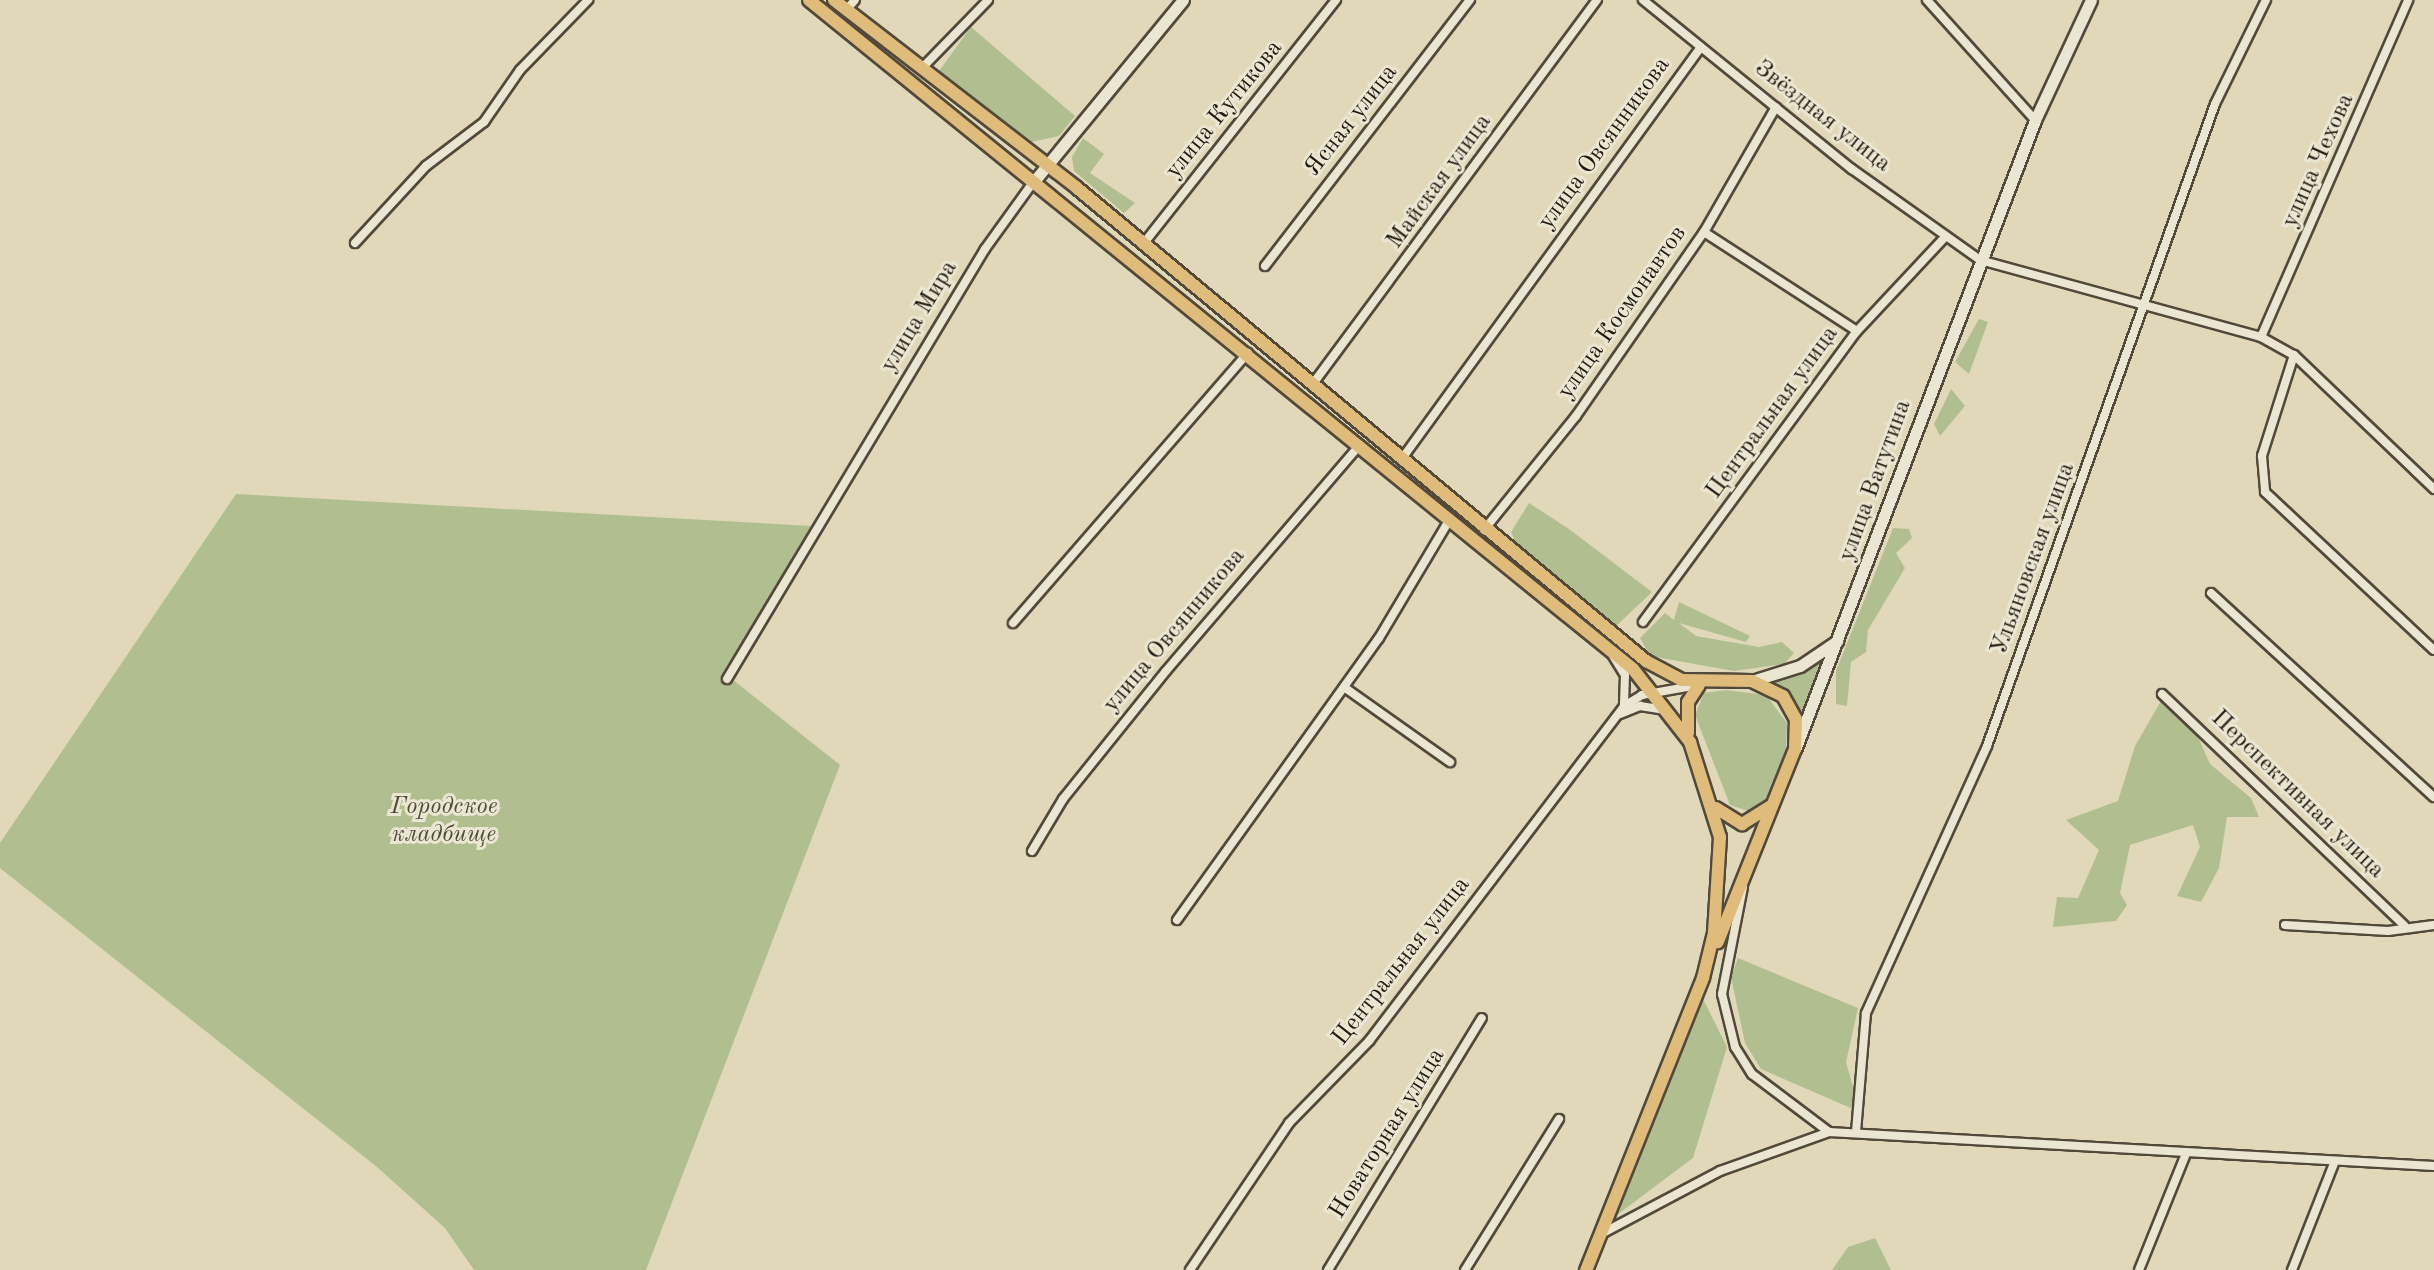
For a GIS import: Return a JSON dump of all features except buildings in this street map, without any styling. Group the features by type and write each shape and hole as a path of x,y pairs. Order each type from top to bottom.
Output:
{"main road":[{"path":"809,0 1248,353 1610,651 1655,691 1690,742 1714,805 1720,896 1703,978 1586,1270"},
{"path":"834,0 850,5 921,69 1144,243 1484,530 1646,661 1699,685 1752,681 1800,666 1841,638"},
{"name":"улица Мира","path":"1035,180 1183,0"},
{"name":"улица Ватутина","path":"1703,978 1841,638 1980,260 2035,120 2091,0"},
{"path":"1752,681 1789,702 1795,749"},
{"path":"1690,742 1686,710 1699,685"},
{"path":"1714,805 1742,824 1773,803"}],"street":[{"path":"355,243 426,166 484,122 520,70 588,0"},
{"path":"921,69 988,0"},
{"name":"улица Кутикова","path":"1144,243 1336,0"},
{"name":"Ясная улица","path":"1265,266 1470,0"},
{"name":"Майская улица","path":"1312,386 1597,0"},
{"name":"Звёздная улица","path":"1643,0 1776,107 1980,260"},
{"path":"1927,0 2035,120"},
{"name":"Ульяновская улица","path":"1856,1132 1866,1013 1987,746 2215,104 2266,0"},
{"name":"улица Чехова","path":"2261,337 2408,0"},
{"name":"улица Овсянникова","path":"1401,460 1701,47"},
{"name":"улица Космонавтов","path":"1484,530 1576,416 1704,232 1776,107"},
{"name":"улица Мира","path":"727,679 985,249 1035,180"},
{"path":"1704,232 1857,331"},
{"name":"Центральная улица","path":"1643,622 1857,331 1946,236"},
{"path":"1980,260 2261,337 2294,355 2434,489"},
{"path":"1013,623 1248,353"},
{"path":"2294,355 2262,456 2265,492 2434,650"},
{"name":"улица Овсянникова","path":"1032,851 1063,799 1156,683 1360,445"},
{"path":"1177,920 1344,687 1450,519"},
{"path":"2211,593 2434,797"},
{"path":"1610,651 1625,675 1624,706"},
{"name":"Центральная улица","path":"1190,1270 1289,1123 1369,1041 1624,706 1655,691 1699,685"},
{"path":"1344,687 1450,762"},
{"name":"Перспективная улица","path":"2162,694 2404,925"},
{"path":"1616,717 1640,706 1671,713"},
{"path":"1745,873 1722,994 1735,1047 1752,1074 1829,1132"},
{"path":"2285,925 2434,925"},
{"name":"Новаторная улица","path":"1328,1270 1482,1018"},
{"path":"1465,1270 1559,1119"},
{"path":"1601,1234 1720,1171 1829,1132 2185,1156 2434,1166"},
{"path":"2139,1270 2185,1156"},
{"path":"2292,1270 2335,1161"}],"green space":[{"path":"971,27 1075,116 1059,136 1027,143 939,71"},
{"path":"1083,138 1104,154 1090,173 1135,203 1124,213 1074,171 1072,157"},
{"path":"1979,319 1988,322 1969,374 1955,362"},
{"path":"1951,389 1965,406 1940,436 1934,424"},
{"name":"Городское кладбище","path":"236,494 813,526 723,672 840,765 646,1270 474,1270 445,1228 377,1167 0,868 0,843"},
{"path":"1529,503 1652,592 1614,628 1516,543 1511,532"},
{"path":"1893,528 1909,529 1912,538 1896,553 1905,568 1868,630 1866,652 1851,662 1847,706 1836,704 1836,671"},
{"path":"1679,602 1750,636 1746,642 1679,623 1696,636 1759,647 1782,642 1794,653 1784,664 1734,671 1650,656 1640,638 1665,613 1674,620"},
{"path":"1827,657 1803,719 1792,694 1770,681"},
{"path":"1726,690 1766,695 1787,723 1786,749 1768,798 1754,813 1730,805 1695,715 1704,693"},
{"path":"2161,701 2198,737 2210,764 2251,798 2259,817 2227,817 2219,868 2201,902 2177,896 2200,847 2193,825 2130,845 2120,893 2127,905 2116,921 2053,927 2057,897 2078,898 2099,850 2066,820 2118,801 2135,746"},
{"path":"1738,958 1858,1008 1846,1062 1860,1112 1761,1069 1745,1043 1731,977"},
{"path":"1702,997 1727,1047 1693,1158 1617,1215"},
{"path":"1875,1238 1891,1270 1832,1270 1848,1247"}]}
